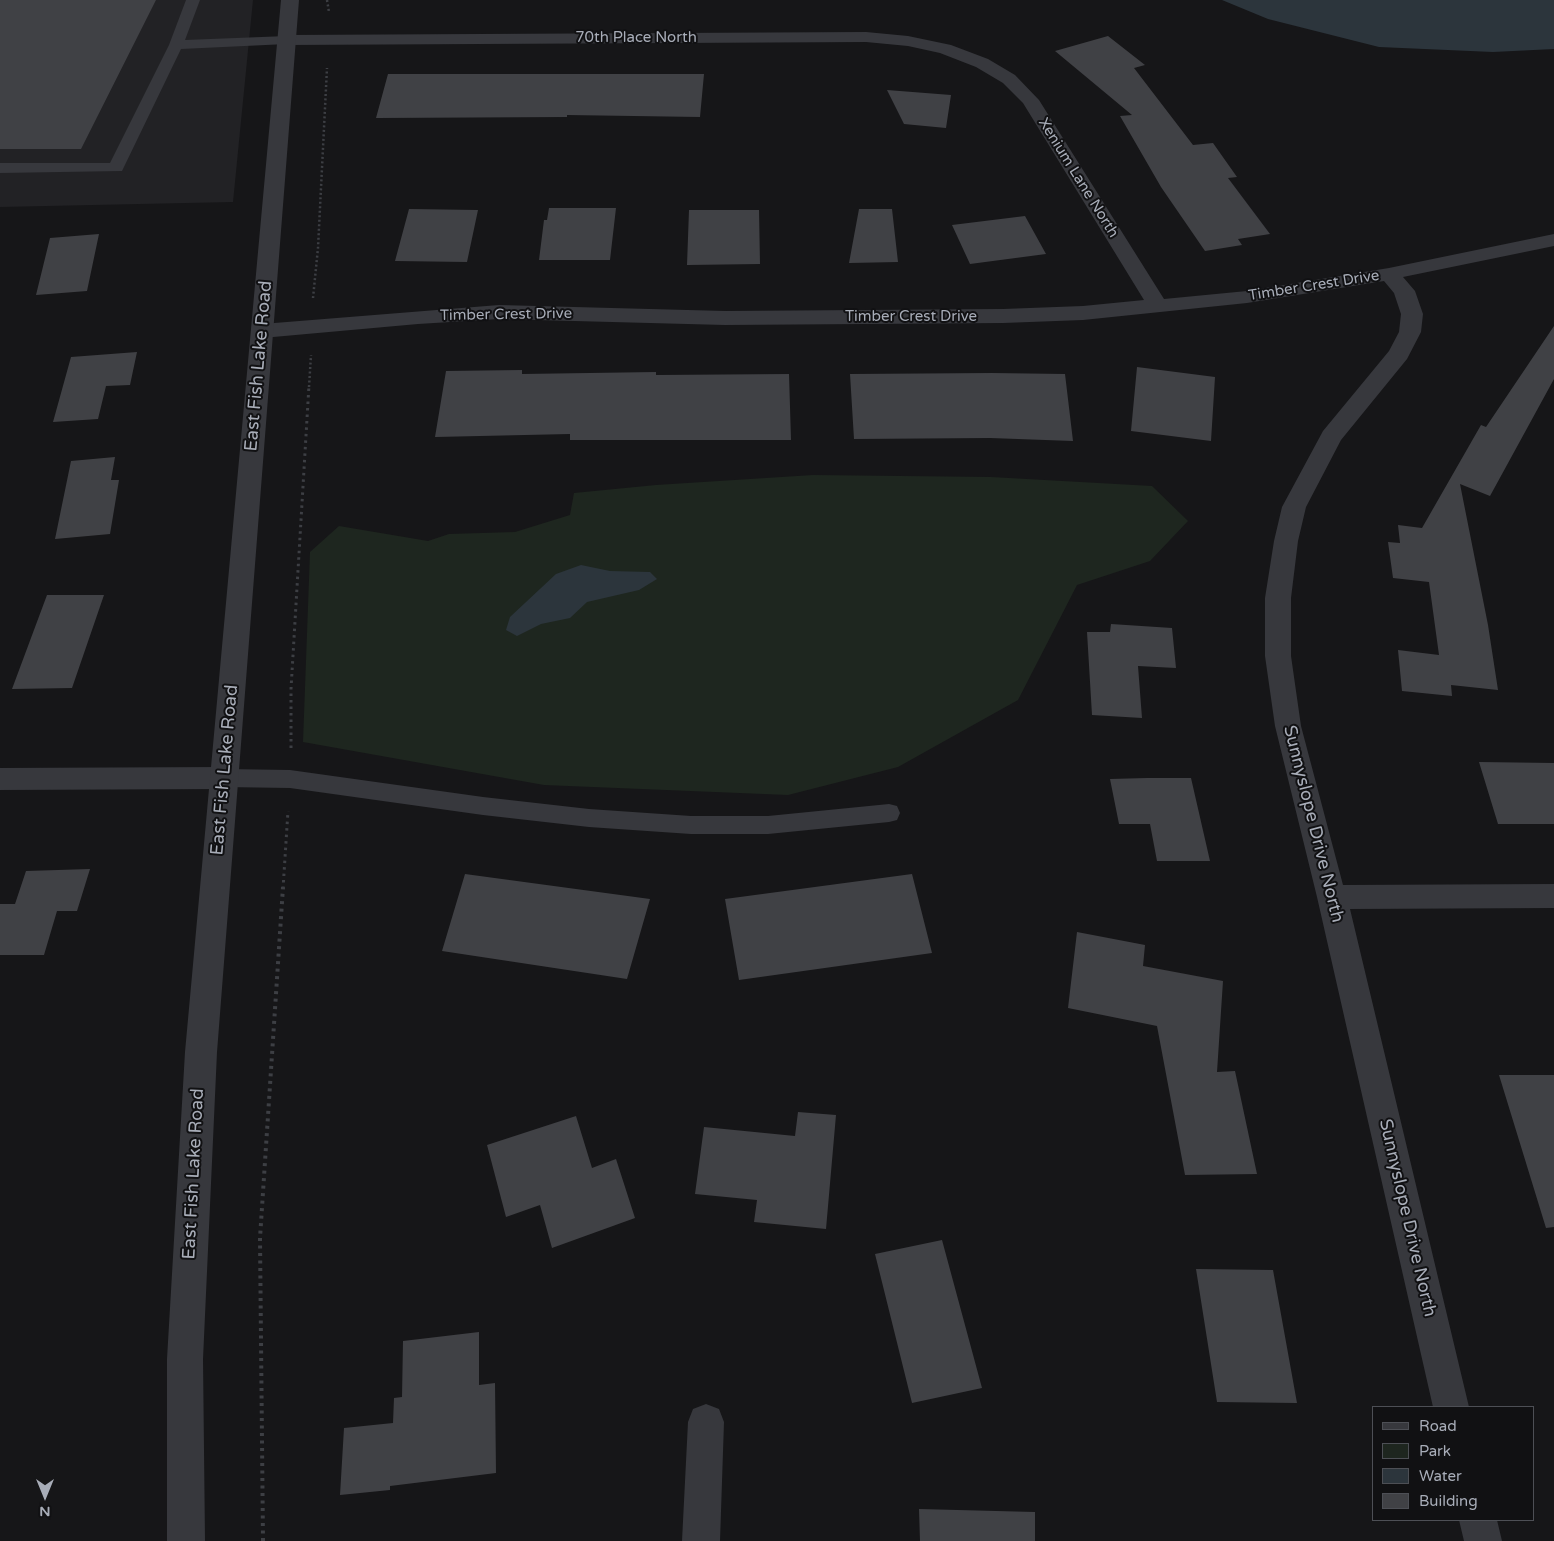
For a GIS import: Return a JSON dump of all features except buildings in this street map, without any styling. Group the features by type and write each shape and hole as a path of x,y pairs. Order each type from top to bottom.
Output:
{"street":[{"name":"East Fish Lake Road","path":"186,1541 185,1359 201,1052 290,0"},
{"name":"70th Place North","path":"287,40 329,38 866,37 917,43 945,49 982,62"},
{"name":"Xenium Lane North","path":"982,62 1009,79 1030,100 1159,307"},
{"name":"Timber Crest Drive","path":"262,331 499,312 725,318 884,318 1012,316 1159,307 1247,297 1389,274 1554,240"},
{"name":"Sunnyslope Drive North","path":"1389,274 1404,291 1412,314 1410,332 1399,354 1331,436 1294,507 1286,541 1278,598 1278,656 1288,726 1332,897 1451,1406"},
{"path":"0,779 224,778"},
{"path":"1332,897 1554,896"},
{"path":"701,1541 706,1422"},
{"path":"1478,1521 1482,1541"}],"lane":[{"path":"0,168 116,168 176,45 193,0"},
{"path":"176,45 287,40"},
{"path":"224,778 290,779 484,806 589,818 691,825 768,825 889,813"}],"path":[{"path":"312,305 318,248 329,38 327,0"},
{"path":"291,751 291,689 311,347"},
{"path":"262,1541 260,1238 288,810"}],"shaded area":[{"path":"0,0 253,0 233,202 0,207"}],"green space":[{"path":"813,475 991,477 1152,486 1188,521 1150,561 1077,585 1018,700 898,767 788,795 544,785 303,742 310,552 339,526 428,541 449,534 515,532 570,515 574,493 656,485"}],"water":[{"path":"1222,0 1554,0 1554,49 1493,52 1379,47 1268,19"},
{"path":"581,565 610,571 650,572 657,579 639,590 587,602 570,618 541,624 517,636 506,630 510,617 556,574"}]}
